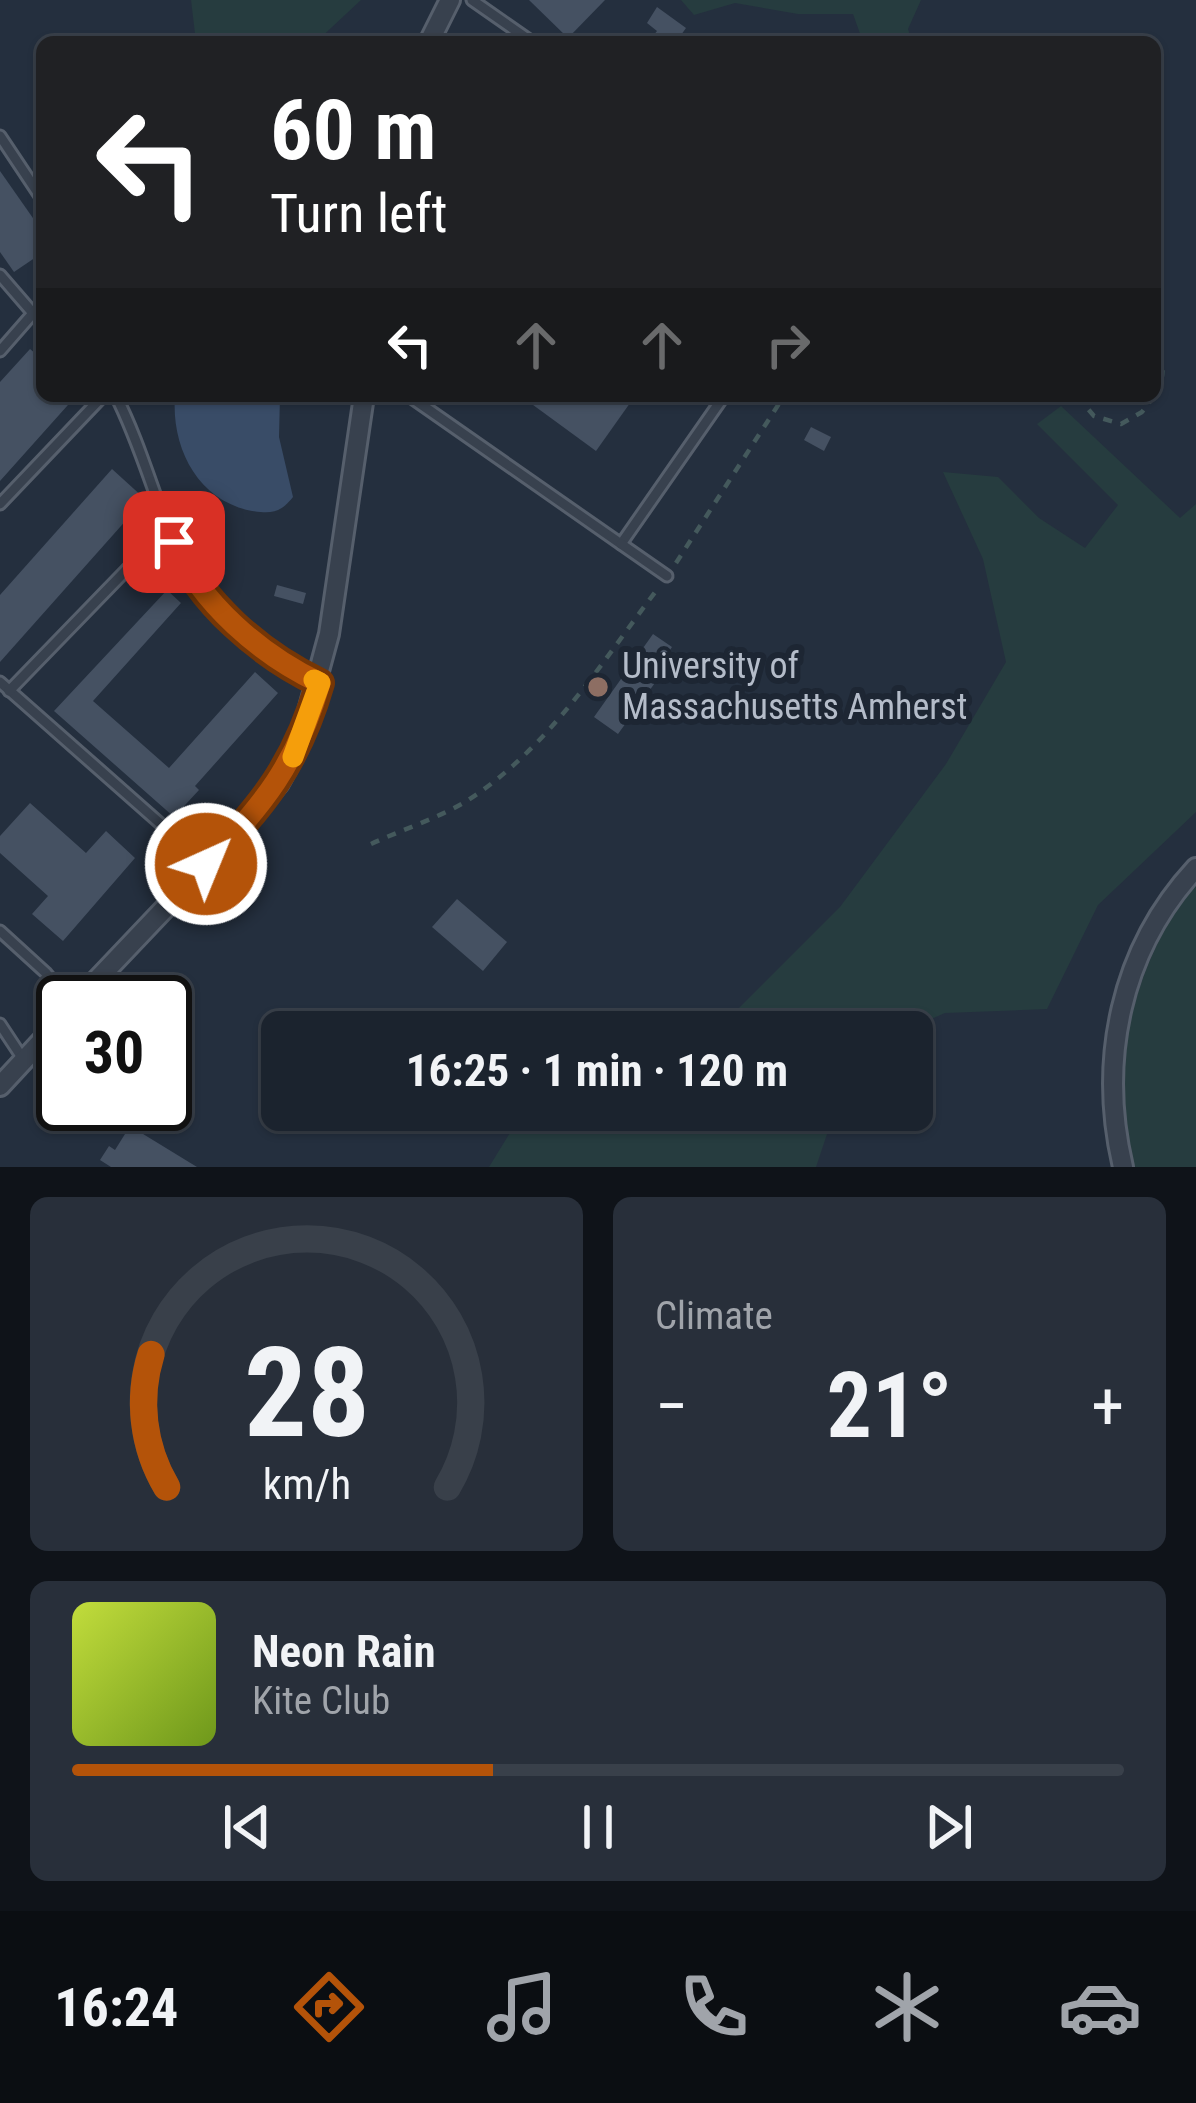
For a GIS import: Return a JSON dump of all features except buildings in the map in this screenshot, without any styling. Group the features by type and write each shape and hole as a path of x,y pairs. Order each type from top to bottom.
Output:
{"street":[{"path":"432,36 450,0"},
{"path":"99,975 279,783 298,748 320,683 363,402"},
{"path":"1123,1167 1111,1105 1116,1028 1146,938 1196,868"},
{"path":"0,1086 36,1049"}],"lane":[{"path":"472,0 523,36"},
{"path":"0,136 36,190"},
{"path":"0,275 32,312"},
{"path":"0,351 36,308"},
{"path":"0,504 97,402"},
{"path":"119,402 183,562 198,585 268,655 320,683"},
{"path":"421,402 668,576"},
{"path":"621,544 720,402"},
{"path":"9,691 169,526"},
{"path":"0,682 206,864"},
{"path":"0,932 45,975"},
{"path":"0,1024 25,1062"}],"path":[{"path":"370,844 467,800 517,762 560,718 668,576 780,402"},
{"path":"1082,402 1094,416 1120,424 1142,412 1149,402"}],"green space":[{"path":"191,0 361,0 322,36 195,36"},
{"path":"681,0 921,0 908,29 910,36 861,36 853,14 798,14 735,3 694,15"},
{"path":"1061,406 1180,518 1196,504 1196,812 1098,905 1047,1009 945,1013 933,1018 933,1011 736,1011 840,907 946,764 1006,662 983,559 943,472 998,477 1039,518 1085,548 1118,505 1037,424"},
{"path":"1196,886 1196,1167 1131,1167 1122,1093 1133,1011 1165,930"},
{"path":"511,1131 828,1131 816,1167 489,1167"}],"water":[{"path":"175,402 280,402 279,437 293,497 280,509 265,512 217,496 183,453"}],"slow traffic":[{"path":"293,757 320,683 314,680"}],"place":[{"name":"University of Massachusetts Amherst","path":"598,687"}],"route":[{"path":"174,542 198,585 268,655 320,683 298,748 279,783 206,864"}]}
